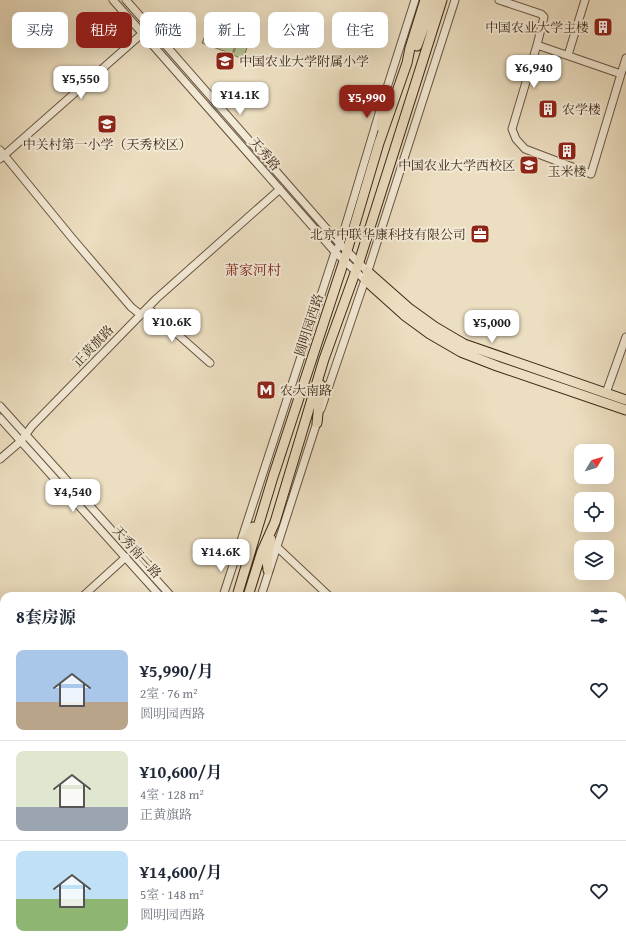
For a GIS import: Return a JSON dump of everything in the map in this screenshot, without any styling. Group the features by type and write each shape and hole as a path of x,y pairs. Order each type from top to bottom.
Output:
{"main road":[{"name":"圆明园西路","path":"408,63 410,48 425,0"},
{"name":"圆明园西路","path":"238,592 262,512 344,261 379,143 408,63 414,53 434,0"},
{"path":"359,262 442,0"},
{"path":"379,143 384,97"},
{"name":"圆明园西路","path":"249,592 262,551 275,522 324,359 359,262"},
{"path":"366,275 435,328 464,344 626,400"},
{"path":"366,275 404,315 430,334 461,352 497,366 626,410"},
{"path":"317,423 324,359"},
{"path":"237,556 262,512"},
{"path":"268,570 267,560 275,522"}],"street":[{"name":"天秀路","path":"113,0 140,31"},
{"name":"天秀路","path":"126,0 140,16"},
{"path":"340,244 415,0"},
{"path":"262,592 455,0"},
{"path":"500,0 541,14 544,17 512,129 516,139 525,149 591,174 626,58"},
{"path":"568,55 585,0"},
{"path":"140,35 2,155 131,308 140,315"},
{"path":"537,44 621,74"},
{"name":"天秀路","path":"155,48 335,252 356,272 366,275"},
{"name":"天秀路","path":"167,48 340,244 359,262 366,275"},
{"name":"正黄旗路","path":"0,459 23,438 32,426 140,315 280,189"},
{"name":"圆明园西路","path":"224,592 335,252 340,244"},
{"path":"148,308 210,363"},
{"path":"606,393 626,337"},
{"name":"天秀南二路","path":"0,406 23,438 157,592"},
{"name":"天秀南二路","path":"0,418 23,438 133,553 167,592"},
{"path":"277,547 325,592"},
{"path":"87,592 126,557"}],"green space":[{"path":"216,48 234,48 232,54"},
{"path":"235,48 247,48 243,59 233,55"}],"place":[{"name":"中国农业大学主楼","path":"603,27"},
{"name":"中国农业大学附属小学","path":"225,61"},
{"name":"农学楼","path":"548,109"},
{"name":"中关村第一小学（天秀校区）","path":"107,124"},
{"name":"玉米楼","path":"567,151"},
{"name":"中国农业大学西校区","path":"529,165"},
{"name":"北京中联华康科技有限公司","path":"480,234"},
{"name":"农大南路","path":"266,390"}],"district":[{"name":"萧家河村","path":"253,270"}]}
